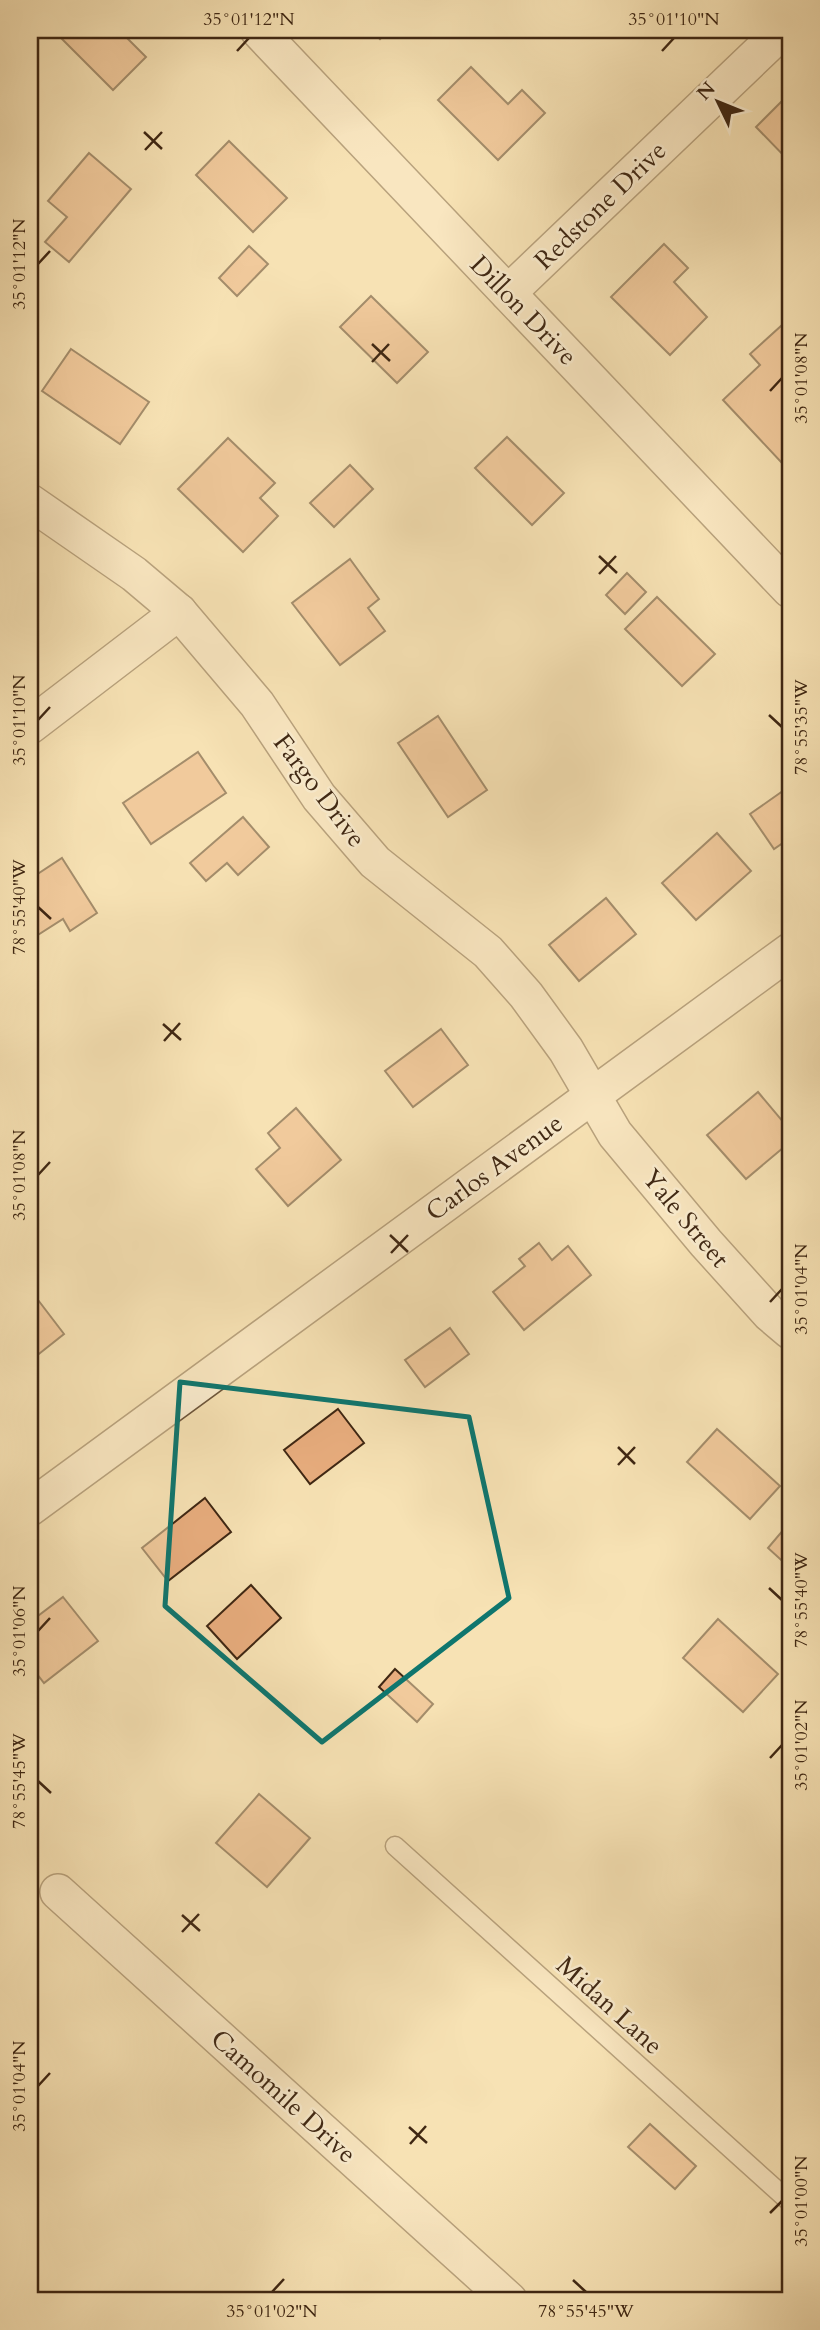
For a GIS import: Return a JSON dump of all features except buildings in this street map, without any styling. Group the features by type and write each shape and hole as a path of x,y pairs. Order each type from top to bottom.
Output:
{"street":[{"name":"Dillon Drive","path":"258,30 790,590"},
{"name":"Redstone Drive","path":"508,293 783,30"},
{"name":"Fargo Drive","path":"30,502 134,574 179,612 257,704 327,806 375,862 488,951 526,995 566,1050 593,1094"},
{"path":"30,726 179,612"},
{"name":"Carlos Avenue","path":"30,1508 790,951"},
{"name":"Yale Street","path":"593,1094 615,1134 648,1174 770,1314 790,1331"},
{"name":"Camomile Drive","path":"58,1892 509,2300"}],"lane":[{"name":"Midan Lane","path":"395,1846 790,2202"}],"highlighted area":[{"path":"180,1382 469,1417 509,1598 322,1742 165,1606"}]}
